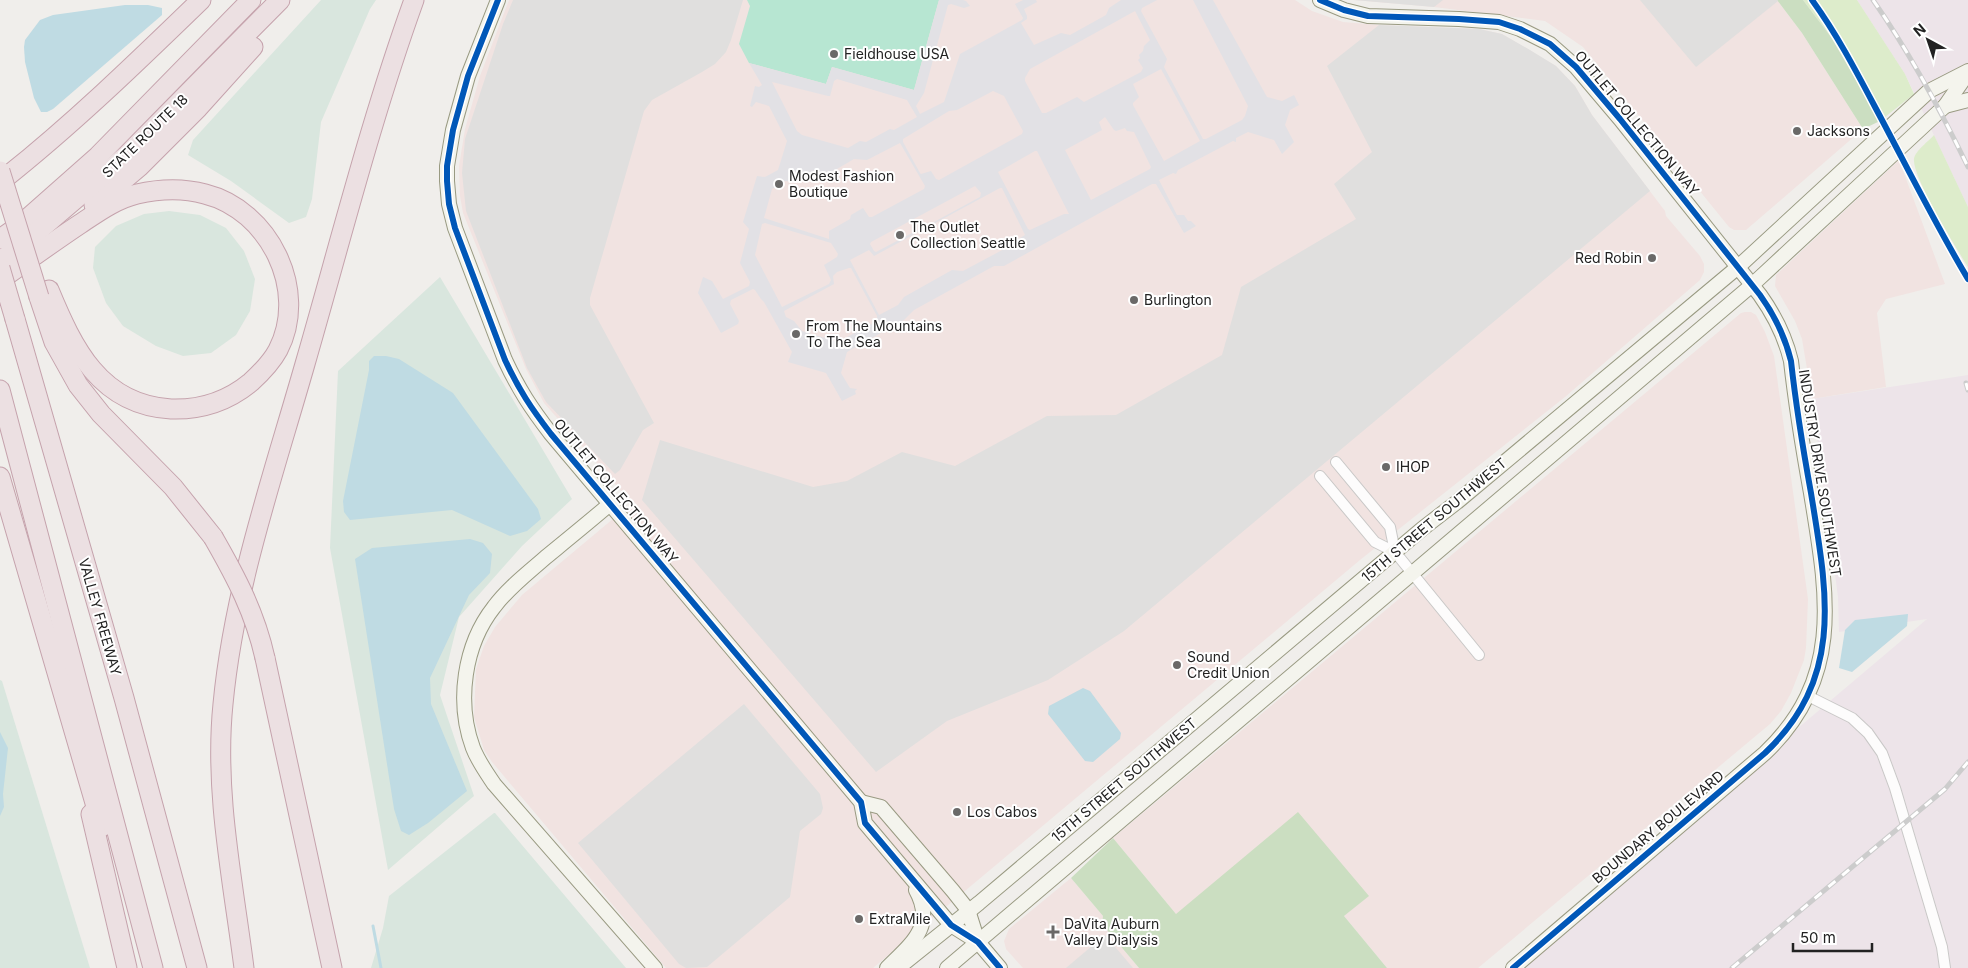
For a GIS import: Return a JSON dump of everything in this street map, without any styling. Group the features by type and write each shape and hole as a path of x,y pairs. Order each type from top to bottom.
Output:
{"highway":[{"path":"0,182 40,150 142,58 201,0"},
{"name":"STATE ROUTE 18","path":"0,239 20,225 98,156 251,0"},
{"name":"STATE ROUTE 18","path":"0,261 18,248 127,155 280,0"},
{"path":"50,244 139,166 191,114 295,0"},
{"path":"244,968 222,799 223,705 230,650 258,526 385,84 414,0"},
{"path":"0,171 44,294 54,342 68,369 101,414 173,487 213,537 248,602 265,658 332,968"},
{"path":"0,280 50,244 120,200 136,194 173,190 206,194 247,215 270,242 285,274 288,308 287,322 278,350 271,362 243,388 216,404 201,408 156,407 140,403 119,394 91,370 44,294"},
{"name":"VALLEY FREEWAY","path":"0,268 124,698 197,968"},
{"path":"0,390 153,968"},
{"path":"0,478 66,698 143,968"},
{"path":"66,698 127,968"}],"main road":[{"name":"OUTLET COLLECTION WAY","path":"498,0 470,70 453,130 447,166 447,181 451,213 467,262 502,351 522,395 551,434 861,802 865,823 951,924 978,942"},
{"name":"OUTLET COLLECTION WAY","path":"1320,0 1344,10 1368,16 1500,22 1520,29 1550,44 1572,63 1614,112 1738,267"},
{"name":"15TH STREET SOUTHWEST","path":"898,968 1738,267 1929,91 1968,72"},
{"name":"15TH STREET SOUTHWEST","path":"947,968 1752,285 1945,106 1968,72"},
{"path":"1945,106 1968,100"},
{"name":"INDUSTRY DRIVE SOUTHWEST","path":"1738,267 1775,318 1787,346 1824,580 1825,626 1819,665 1808,696"},
{"path":"610,504 515,584 494,607 480,628 470,656 464,687 465,709 467,728 474,750 494,784 655,968"},
{"name":"BOUNDARY BOULEVARD","path":"1513,968 1764,753 1788,729 1808,696"},
{"path":"861,802 881,806 968,910 978,942 1000,968"},
{"path":"887,968 921,931 923,921 921,900 900,864"}],"street":[{"path":"1336,462 1390,527 1395,552"},
{"path":"1320,476 1375,542 1395,552 1480,655"},
{"path":"1808,696 1852,718 1868,733 1886,762 1942,947 1945,968"}],"shaded area":[{"path":"321,0 376,0 370,9 321,122 312,199 306,217 289,223 231,181 188,155 193,140"},
{"path":"509,0 1295,0 1312,11 1343,22 1479,29 1502,34 1556,66 1575,86 1592,115 1665,211 1666,216 1700,256 1704,264 1704,272 1700,280 1565,397 1360,560 873,968 666,968 492,762 484,750 474,717 476,669 484,646 495,627 522,595 632,503 544,403 526,369 463,213 460,196 459,166 465,129 480,76"},
{"path":"513,0 743,0 726,52 715,64 652,100 644,111 590,298 590,305 654,423 643,430 620,470 615,474 546,402 527,368 466,211 462,173 465,139 503,24"},
{"path":"939,0 963,0 970,6 964,8 951,4 948,5 924,93 916,106 920,114 944,102 960,54 1022,20 1023,18 1015,4 1023,0 1036,0 1037,2 1024,9 1027,19 1021,23 1034,45 1061,33 1070,35 1106,15 1109,8 1121,0 1157,0 1142,8 1141,11 1167,59 1164,67 1203,139 1206,139 1242,120 1248,106 1193,0 1213,0 1267,97 1282,101 1294,95 1299,105 1290,110 1285,125 1294,142 1282,154 1274,140 1248,132 1236,138 1236,142 1233,141 1178,170 1176,174 1173,173 1159,180 1177,215 1184,215 1188,221 1191,221 1196,226 1184,233 1156,184 1152,184 1004,266 994,266 914,310 904,320 847,352 841,373 850,388 857,389 855,391 856,394 842,401 826,373 788,362 792,352 764,302 755,290 753,289 731,300 730,304 739,321 738,324 721,333 698,293 703,277 712,281 723,299 749,286 750,282 740,263 749,229 743,222 757,176 765,177 778,170 787,141 769,106 756,102 752,107 750,106 755,86 759,87 762,85 749,63 826,84 832,67 914,90","holes":["1135,11 1150,40 1139,55 1140,58 1138,60 1143,68 1141,72 1084,102 1077,97 1046,113 1042,113 1025,81 1030,69","1161,69 1200,141 1164,161 1133,103 1139,97 1133,84","837,79 907,100 917,117 894,130 890,129 866,142 860,141 848,148 802,135 797,131 772,82 830,96 834,81","993,91 1004,96 1023,131 1022,134 939,180 936,179 931,171 920,173 903,139 949,111 957,110","1105,117 1114,130 1125,128 1127,131 1134,132 1151,167 1091,200 1065,150 1102,130 1099,122","900,143 925,186 924,189 872,217 869,217 863,208 851,215 850,219 829,231 829,239 764,218 772,189 785,181 794,182 820,172 830,173 854,159 867,160","1037,151 1069,214 1064,214 1030,230 998,172","975,186 981,193 980,197 876,252 870,244","1000,188 1002,188 1025,235 1008,247 963,271 952,270 904,297 898,305 879,315 850,260 869,250 874,256","765,223 831,243 838,254 837,257 824,265 831,280 829,284 782,307 755,255 762,224","851,268 877,316 877,321 838,342 802,331 794,321 786,317 784,311 834,284 833,276 837,272"]},
{"path":"1354,0 1777,0 1802,33 1863,129 1746,230 1734,230 1729,227 1583,47 1545,21 1434,7"},
{"path":"1354,0 1443,0 1434,7"},
{"path":"1640,0 1777,0 1778,1 1696,67"},
{"path":"1857,0 1968,0 1968,207 1905,74"},
{"path":"1379,25 1479,29 1502,34 1530,50 1556,66 1575,86 1592,115 1650,191 1124,631 1048,680 947,721 876,772 642,500 660,440 813,487 847,481 902,452 955,466 1047,416 1116,415 1222,355 1241,287 1356,219 1334,184 1372,152 1327,66"},
{"path":"1899,160 1945,284 1886,299 1877,313 1886,387 1812,399 1802,339 1795,321 1775,286 1776,275"},
{"path":"169,211 200,215 226,228 244,251 255,279 250,311 236,335 211,353 183,356 156,346 123,326 106,303 93,268 95,247 116,226 144,214"},
{"path":"440,277 572,499 522,546 459,617 440,695 474,796 388,870 330,548 338,371"},
{"path":"1751,312 1756,315 1774,356 1808,599 1804,660 1791,693 1781,711 1770,724 1478,968 1387,968 1344,916 1368,896 1176,914 1113,838 1741,313"},
{"path":"1968,375 1968,968 1514,968 1927,619 1839,632 1838,597 1812,399"},
{"path":"0,680 2,681 90,968 0,968"},
{"path":"744,704 820,794 823,808 821,814 800,831 790,897 707,967 686,968 679,964 578,843"},
{"path":"494,813 626,968 371,968 383,928 389,896"},
{"path":"1071,878 1103,916 1102,924 1139,968 1023,968 1006,949 1004,941 1009,929"},
{"path":"1105,935 1133,968 1066,968"}],"green space":[{"name":"Fieldhouse USA","path":"747,0 939,0 914,90 832,67 826,84 749,63 739,44 750,6"},
{"path":"1777,0 1803,0 1831,37 1880,121 1863,129 1802,33"},
{"path":"1803,0 1857,0 1905,74 1914,94 1880,121 1831,37"},
{"path":"1934,135 1968,207 1968,267 1936,213 1915,168 1914,159 1919,149"},
{"path":"1298,812 1369,896 1344,916 1387,968 1139,968 1102,924 1103,916 1071,878 1113,838 1176,914"}],"water":[{"path":"125,5 148,5 162,8 162,15 53,109 41,112 34,98 25,62 24,47 25,40 40,20 53,15"},
{"path":"374,356 399,359 453,393 538,509 541,519 527,531 510,536 452,510 350,520 344,512 343,501 369,370 369,361"},
{"path":"470,539 483,543 492,554 490,573 469,595 430,678 431,704 467,791 428,823 409,835 401,831 394,809 355,559 372,548"},
{"path":"1908,614 1907,626 1852,672 1839,668 1845,630 1855,620"},
{"path":"1083,688 1090,691 1121,733 1120,739 1093,762 1085,761 1048,714 1049,706"},
{"path":"0,732 8,748 3,794 4,807 0,816"}],"waterway":[{"path":"373,926 381,968"}],"railway":[{"path":"1873,0 1900,40 1924,82 1968,167"},
{"path":"1966,383 1968,390"},
{"path":"1732,968 1945,789 1968,762"}],"cycle path":[{"path":"498,0 468,76 453,130 447,166 447,181 449,204 455,228 510,371 537,416 551,434 861,802 865,823 951,925 978,942 1000,968"},
{"path":"1320,0 1344,10 1368,16 1499,22 1520,29 1550,44 1576,67 1620,119 1760,295 1779,327 1791,361 1817,529 1825,599 1824,632 1819,663 1808,694 1791,724 1765,753 1513,968"},
{"path":"1812,0 1852,65 1931,214 1968,279"}],"place":[{"name":"Fieldhouse USA","path":"834,54"},
{"name":"Jacksons","path":"1797,131"},
{"name":"Modest Fashion Boutique","path":"779,184"},
{"name":"The Outlet Collection Seattle","path":"900,235"},
{"name":"Red Robin","path":"1652,258"},
{"name":"Burlington","path":"1134,300"},
{"name":"From The Mountains To The Sea","path":"796,334"},
{"name":"IHOP","path":"1386,467"},
{"name":"Sound Credit Union","path":"1177,665"},
{"name":"Los Cabos","path":"957,812"},
{"name":"ExtraMile","path":"859,919"},
{"name":"DaVita Auburn Valley Dialysis","path":"1053,932"}]}
